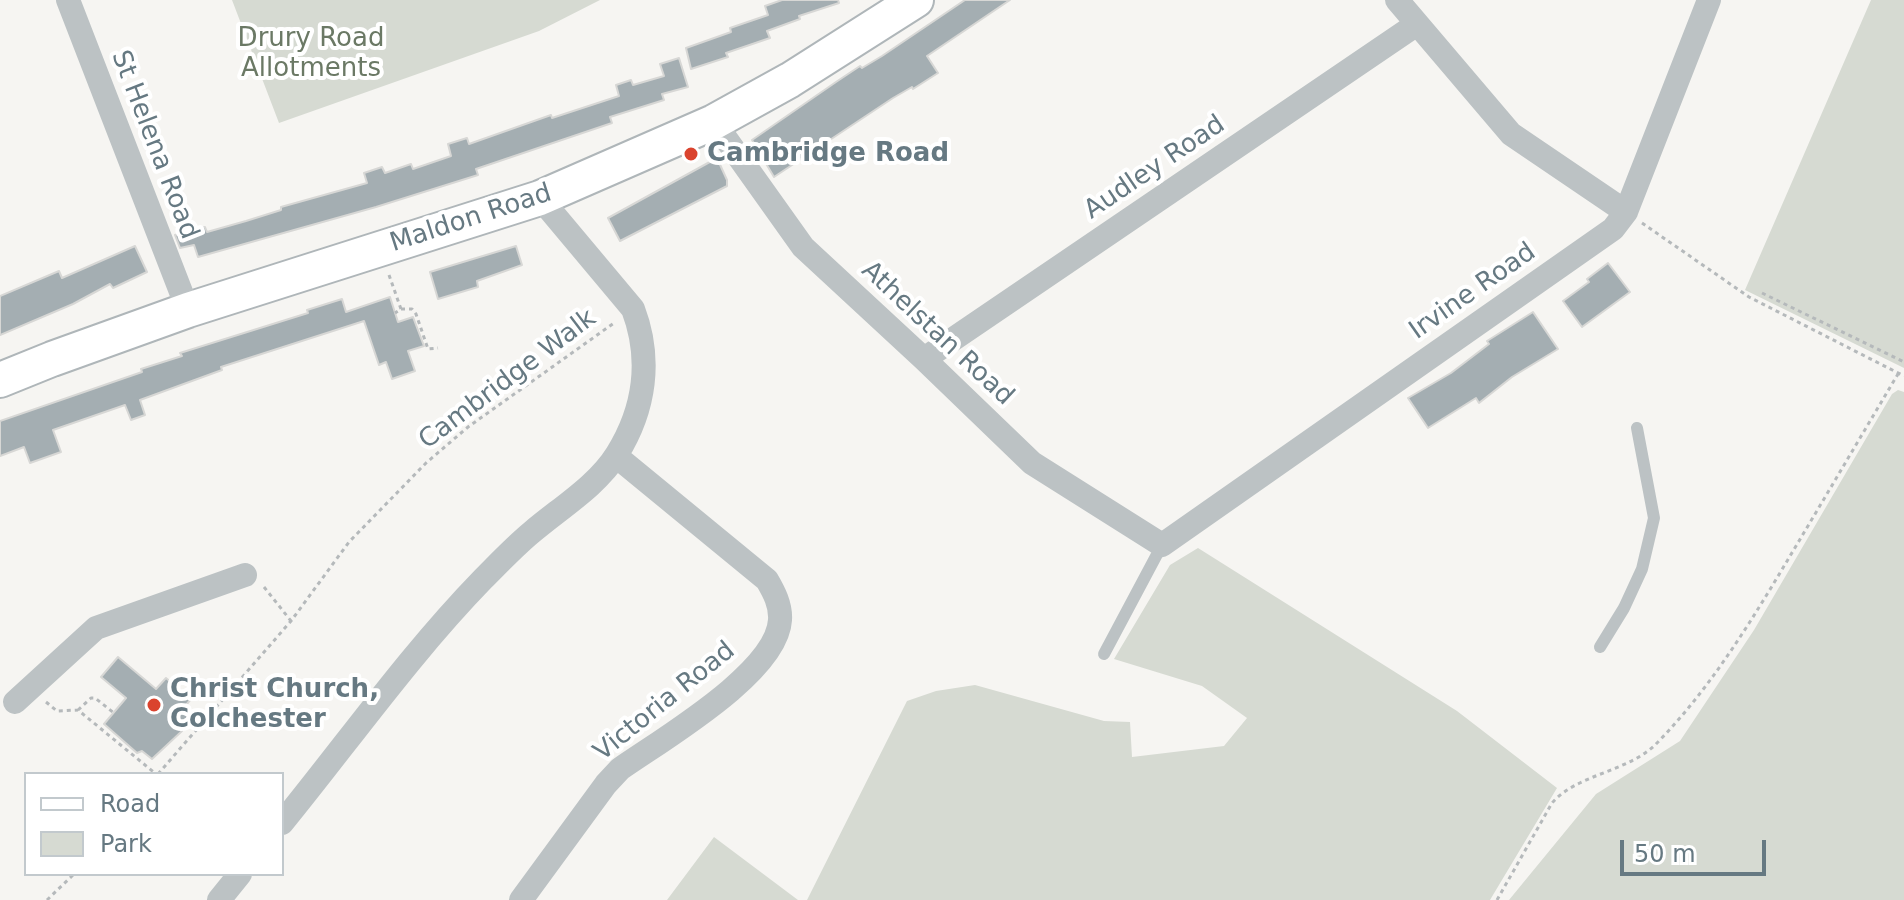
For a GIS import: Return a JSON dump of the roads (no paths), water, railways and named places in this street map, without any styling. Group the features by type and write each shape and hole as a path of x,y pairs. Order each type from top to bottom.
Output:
{"main road":[{"name":"Maldon Road","path":"0,380 188,310 540,198 714,122 790,80 916,0"}],"street":[{"name":"St Helena Road","path":"68,0 188,310"},
{"path":"1397,0 1511,134 1626,212"},
{"name":"Irvine Road","path":"1162,545 1613,229 1626,212 1709,0"},
{"name":"Audley Road","path":"924,359 1417,24"},
{"name":"Athelstan Road","path":"714,122 803,247 1032,463 1162,545"},
{"path":"284,820 397,678 482,580 529,534 584,490 616,456 639,410 644,385 644,356 640,328 633,309 540,198"},
{"name":"Victoria Road","path":"521,900 606,784 620,769 733,690 765,657 775,640 780,621 778,601 767,580 616,456"},
{"path":"11,699 96,628 245,575"},
{"path":"219,900 238,876"}],"lane":[{"path":"1600,647 1624,608 1642,569 1654,518 1637,428"},
{"path":"1104,654 1162,545"}],"place":[{"name":"Cambridge Road","path":"691,154"},
{"name":"Christ Church, Colchester","path":"154,705"}],"park label":[{"name":"Drury Road Allotments","path":"311,54"}]}
